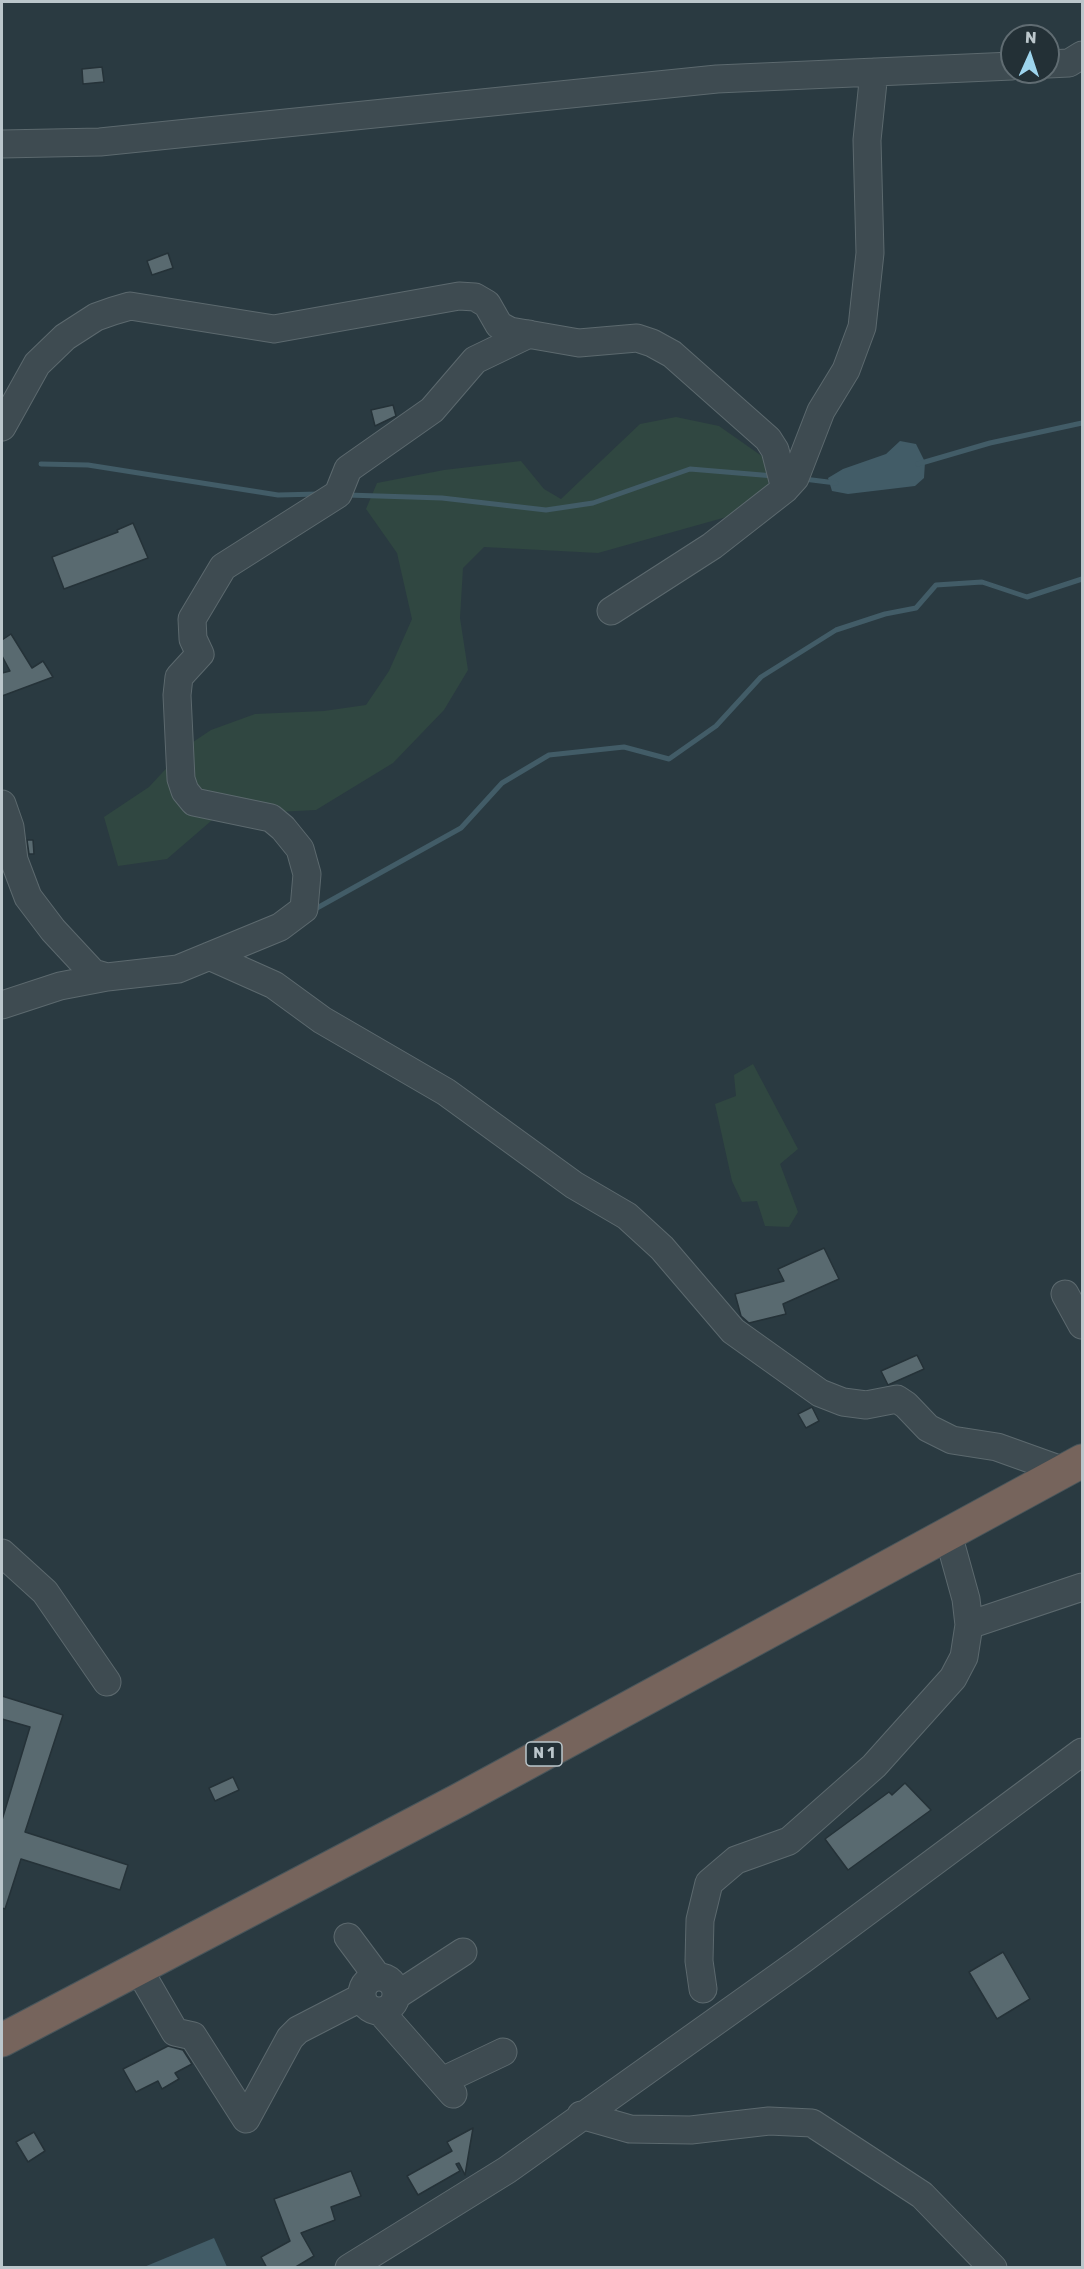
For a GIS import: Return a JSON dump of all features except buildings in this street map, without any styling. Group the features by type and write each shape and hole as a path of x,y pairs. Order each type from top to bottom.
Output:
{"highway":[{"name":"N 1","path":"2,2040 459,1800 1073,1466"}],"street":[{"path":"1060,63 1069,63 1083,55"},
{"path":"2,144 100,142 717,79 1000,67"},
{"path":"611,611 712,546 785,489 799,469 820,411 846,370 862,327 870,253 867,140 874,72"},
{"path":"2,427 37,364 65,337 96,317 130,306 274,329 459,296 475,297 487,304 499,325 510,330 579,343 637,338 672,354 768,439 775,450 785,489"},
{"path":"2,1005 60,986 106,977 178,969 280,927 304,909 307,873 300,849 271,818 194,802 185,791 181,779 177,694 179,677 200,654 191,631 192,619 224,567 338,494 348,469 432,410 475,360 529,334"},
{"path":"2,804 10,827 14,860 28,897 52,930 93,973 106,977"},
{"path":"209,956 274,985 322,1020 446,1092 574,1185 627,1216 662,1248 733,1331 820,1393 843,1402 866,1405 897,1400 906,1405 928,1428 952,1440 997,1447 1073,1466"},
{"path":"1065,1294 1083,1325"},
{"path":"703,1989 699,1961 700,1920 710,1883 736,1860 789,1841 874,1766 953,1678 966,1648 969,1625 966,1599 948,1534"},
{"path":"2,1553 45,1592 107,1682"},
{"path":"969,1625 1083,1587"},
{"path":"349,2268 507,2170 581,2115 802,1960 1083,1752"},
{"path":"348,1937 379,1995 448,2087 503,2052"},
{"path":"138,1968 175,2032 193,2036 246,2119 290,2038 298,2030 379,1995 463,1952"},
{"path":"581,2115 630,2128 691,2130 769,2121 812,2123 922,2195 993,2268"}],"green space":[{"path":"676,417 719,426 766,459 769,493 730,516 598,553 484,547 463,568 460,618 468,670 444,710 393,763 316,810 218,815 167,859 118,866 104,817 149,787 187,746 211,730 255,714 324,711 366,705 389,671 412,619 397,553 366,509 377,483 444,470 521,461 544,489 561,499 640,424"},
{"path":"753,1064 798,1149 780,1164 798,1212 789,1227 765,1226 757,1201 742,1202 732,1181 715,1104 736,1096 734,1075"}],"water":[{"path":"900,441 916,444 925,462 924,478 915,486 848,494 832,491 828,478 843,469 886,454"},
{"path":"214,2238 227,2267 144,2267"}],"waterway":[{"path":"918,464 990,443 1082,423"},
{"path":"41,464 88,465 278,495 319,494"},
{"path":"347,495 442,498 546,510 593,503 690,469 774,476"},
{"path":"804,479 836,483"},
{"path":"317,908 461,828 502,783 549,755 624,747 669,759 716,726 761,677 836,630 885,614 916,608 936,585 982,582 1027,597 1082,579"}]}
